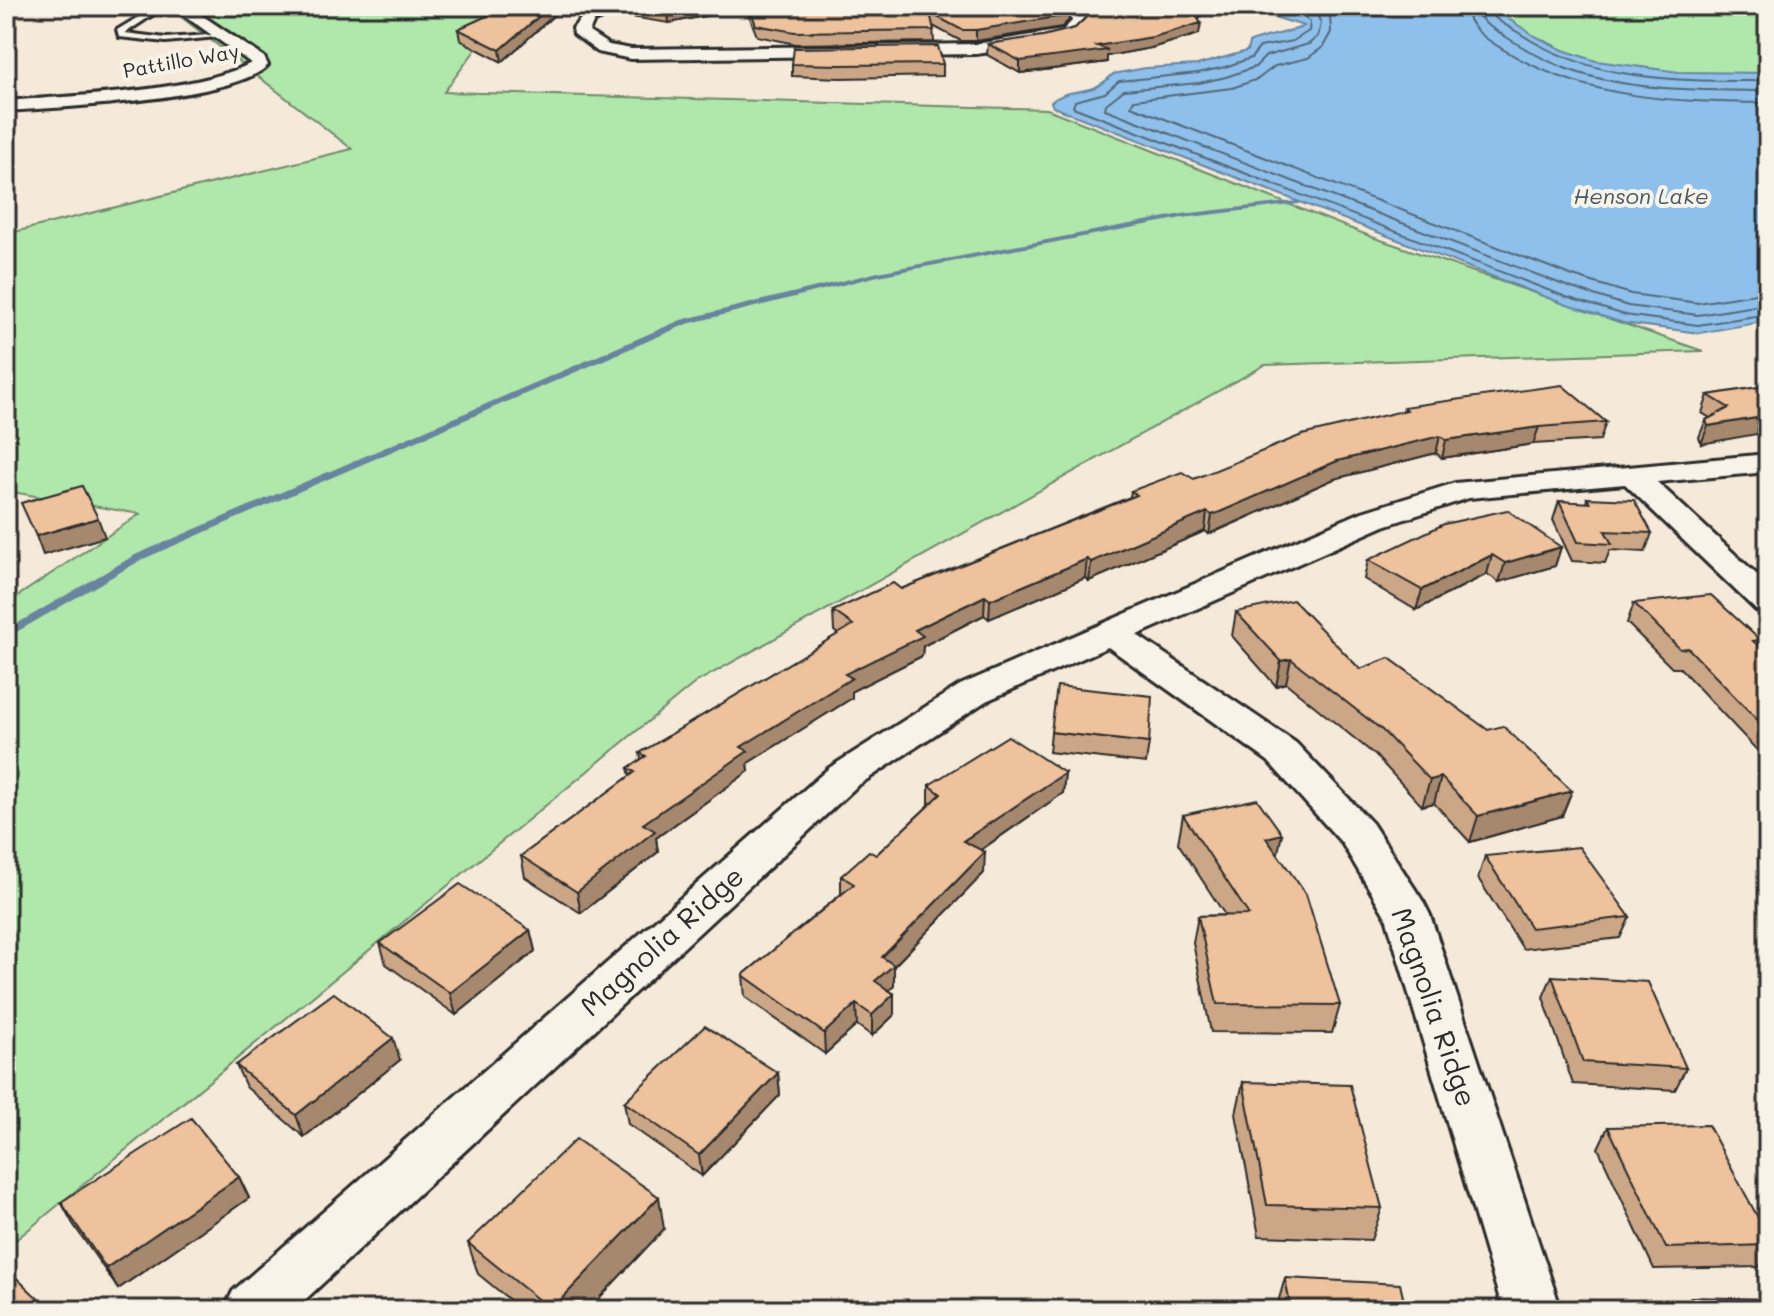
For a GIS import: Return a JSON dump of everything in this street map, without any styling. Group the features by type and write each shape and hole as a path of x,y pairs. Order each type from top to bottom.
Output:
{"street":[{"name":"Pattillo Way","path":"6,106 177,88 242,76 260,65 258,60 178,6"},
{"path":"625,6 589,18 581,28 582,34 604,49 631,54 976,49 1068,33 1080,22 1077,11 1067,6"},
{"name":"Magnolia Ridge","path":"253,1310 843,777 973,693 1373,519 1466,489 1768,463"},
{"path":"1632,475 1768,603"},
{"name":"Magnolia Ridge","path":"1111,633 1282,752 1357,833 1408,915 1532,1310"}],"lane":[{"path":"162,6 120,32 122,35 166,40 223,36"}],"green space":[{"path":"167,6 508,6 444,92 1047,109 1372,237 1703,351 1265,365 695,683 6,1248 6,604 140,514 6,491 6,234 352,149"},
{"path":"1462,6 1710,6 1768,17 1768,74 1637,73 1561,63"}],"water":[{"name":"Henson Lake","path":"1237,6 1489,6 1533,35 1563,50 1596,61 1679,72 1768,73 1768,321 1699,333 1623,323 1564,304 1053,107 1051,102 1058,97 1096,87 1113,74 1146,68 1197,65 1247,51 1249,43 1304,26"}],"building":[{"path":"509,6 551,6 500,50 458,29"},
{"path":"630,6 700,6 668,12"},
{"path":"749,6 1067,6 1069,9 1062,16 976,30 962,30 930,13 934,30 795,32 756,25"},
{"path":"1090,6 1201,6 1194,13 1201,23 1153,37 1097,46 1108,50 1020,61 988,44 1075,28 1092,12"},
{"path":"938,46 943,64 792,64 794,48"},
{"path":"1562,385 1606,422 1539,427 1446,440 1440,436 1337,461 1220,512 1212,515 1207,512 1091,562 1087,559 990,600 985,596 915,630 923,636 845,674 852,678 741,747 748,751 643,824 655,831 577,892 521,856 635,772 628,768 646,756 640,753 853,625 833,611 893,583 901,589 1137,495 1131,491 1182,472 1194,479 1302,435 1407,410 1404,407"},
{"path":"1759,387 1764,390 1768,388 1768,416 1708,426 1706,420 1729,408 1708,395"},
{"path":"82,486 98,518 36,536 21,503"},
{"path":"1587,498 1634,500 1652,533 1605,531 1612,544 1578,542 1559,501 1590,503"},
{"path":"1507,510 1561,547 1505,563 1492,555 1422,590 1368,560 1444,524"},
{"path":"1711,595 1760,640 1753,641 1768,655 1768,731 1688,648 1680,649 1634,603"},
{"path":"1293,600 1360,669 1389,658 1488,730 1503,726 1572,791 1478,816 1441,777 1430,780 1382,730 1291,659 1281,661 1236,612"},
{"path":"1057,686 1152,696 1149,743 1051,732"},
{"path":"1008,736 1065,773 963,841 985,852 882,957 894,965 875,981 894,994 872,1015 856,1004 824,1033 743,975 854,884 841,876 869,851 876,855 941,794 929,785"},
{"path":"1257,799 1282,834 1266,838 1306,894 1340,1005 1217,1004 1198,916 1249,915 1183,815"},
{"path":"1579,847 1630,917 1531,928 1485,856"},
{"path":"460,884 530,930 450,993 380,943"},
{"path":"1552,976 1648,982 1686,1068 1583,1062"},
{"path":"334,993 393,1038 296,1115 236,1065"},
{"path":"705,1026 778,1073 699,1155 624,1102"},
{"path":"1243,1082 1350,1085 1382,1208 1267,1205"},
{"path":"191,1118 239,1177 106,1268 61,1202"},
{"path":"1708,1125 1768,1236 1768,1245 1666,1248 1608,1127"},
{"path":"576,1139 659,1197 551,1310 468,1243"},
{"path":"6,1268 49,1309 6,1310"},
{"path":"1285,1278 1400,1284 1406,1310 1291,1310"},
{"path":"1691,1297 1768,1299 1768,1310 1696,1310"},
{"path":"417,1301 427,1310 407,1310"}],"waterway":[{"path":"6,635 139,557 684,322 878,274 1182,216 1297,203"}]}
